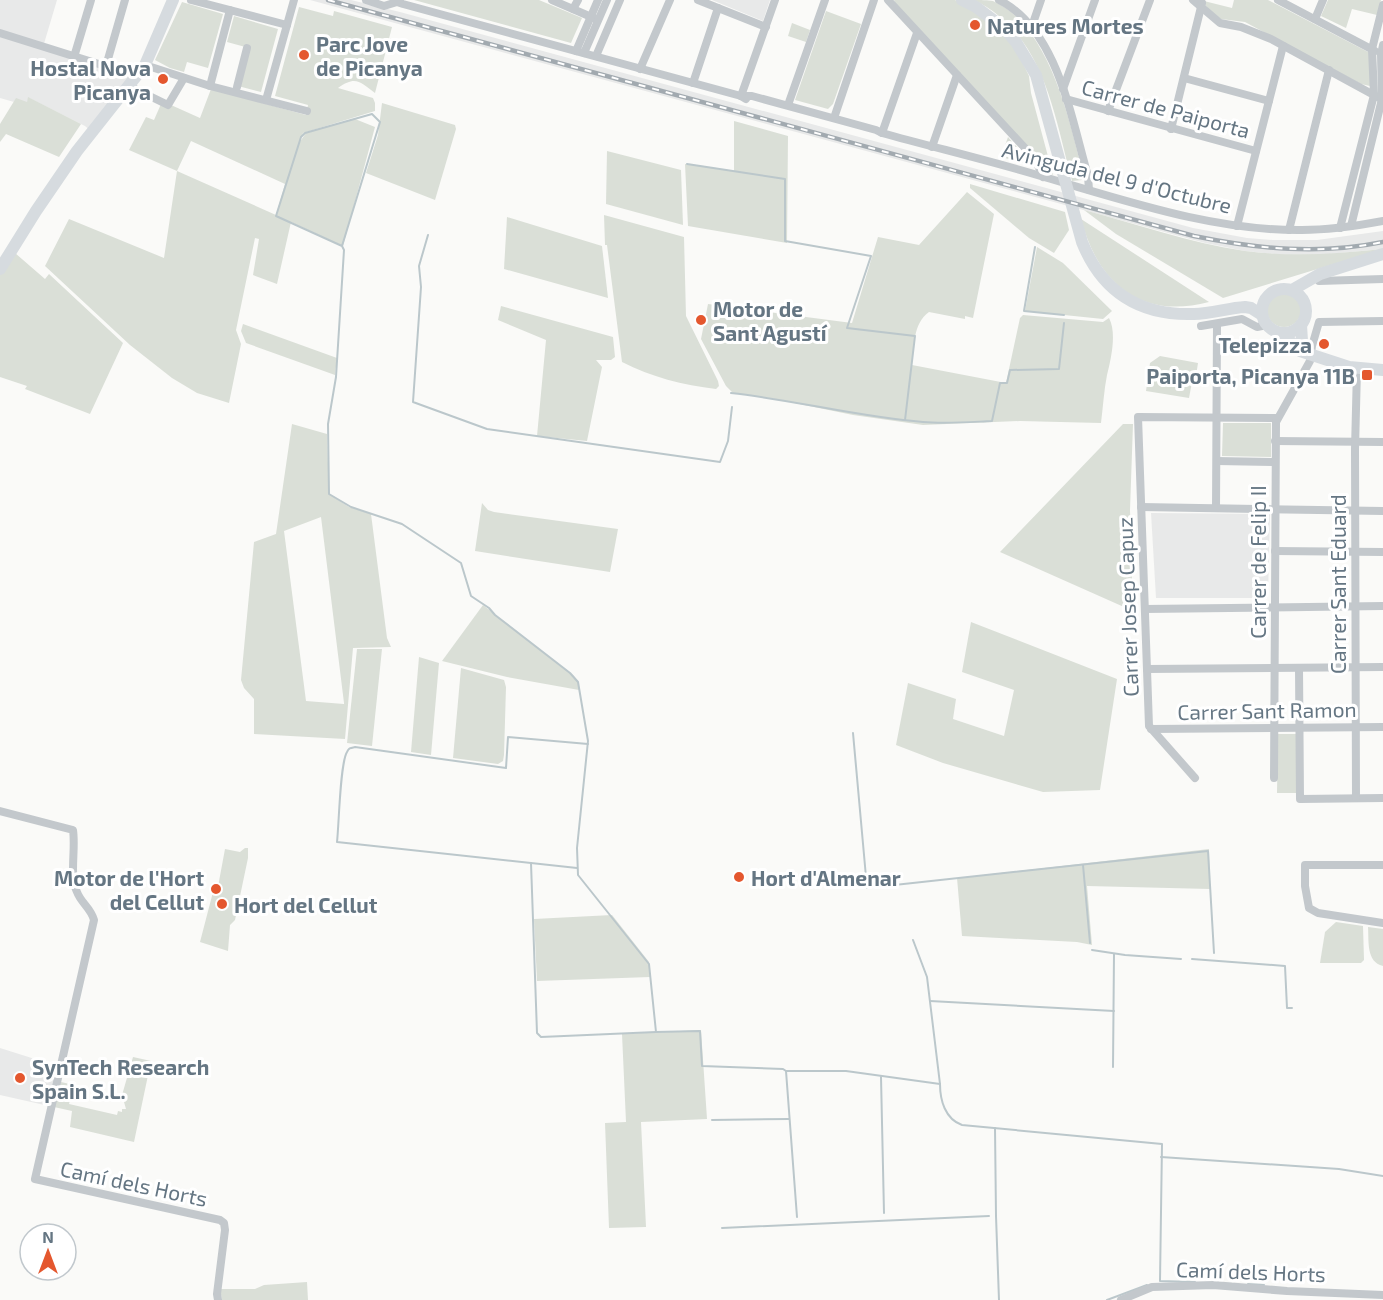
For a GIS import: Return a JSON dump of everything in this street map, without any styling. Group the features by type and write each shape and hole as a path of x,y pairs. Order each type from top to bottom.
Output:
{"street":[{"path":"74,57 91,0"},
{"path":"106,66 125,0"},
{"path":"0,269 77,151 145,65 173,0"},
{"path":"191,0 287,25"},
{"path":"266,100 294,0"},
{"name":"Avinguda del 9 d'Octubre","path":"366,0 384,6 394,2 875,134 882,133"},
{"path":"552,0 595,18"},
{"path":"573,9 578,0"},
{"path":"595,18 598,0"},
{"path":"580,52 595,18 607,0"},
{"path":"596,56 620,0"},
{"path":"640,69 670,0"},
{"path":"698,0 766,27"},
{"path":"741,96 775,0"},
{"path":"788,105 825,0"},
{"path":"834,118 874,0"},
{"path":"888,0 1037,162 1043,177"},
{"path":"962,0 976,7 1004,28 1036,75 1082,242 1091,263 1116,291 1154,311 1195,314 1251,308 1300,351 1357,369 1383,369"},
{"path":"999,0 1032,26 1052,62 1066,99 1088,176 1089,190"},
{"path":"1032,26 1041,0"},
{"path":"1063,89 1095,0"},
{"path":"1108,111 1150,0"},
{"path":"1193,0 1202,3 1220,23 1255,32 1380,98"},
{"path":"1278,0 1371,49 1382,51 1380,98 1351,226"},
{"path":"1315,19 1323,0"},
{"path":"1172,129 1202,3"},
{"path":"1340,228 1380,98 1371,49 1383,5"},
{"path":"693,83 718,8"},
{"path":"210,86 230,10"},
{"path":"0,33 106,66 168,105 184,78"},
{"path":"882,133 917,33"},
{"path":"1238,226 1283,46"},
{"path":"237,87 248,48"},
{"path":"145,65 210,86 307,111"},
{"path":"1289,230 1329,70"},
{"path":"932,147 957,75"},
{"path":"1184,78 1269,101"},
{"name":"Avinguda del 9 d'Octubre","path":"741,96 752,96 788,105 1164,210 1238,226 1289,230 1340,228 1383,221"},
{"name":"Carrer de Paiporta","path":"1066,99 1256,151"},
{"path":"1029,173 1036,167 1037,162"},
{"path":"1183,313 1229,302 1265,297 1275,290 1292,290 1320,274 1383,254"},
{"path":"1304,301 1318,281 1383,261"},
{"path":"1318,281 1383,279"},
{"path":"1292,290 1304,301 1306,314 1301,325 1302,341 1311,354"},
{"path":"1264,320 1261,309 1265,297"},
{"path":"1202,326 1242,319 1257,327 1264,320"},
{"name":"Carrer de Felip II","path":"1274,778 1275,441 1277,418 1311,354 1319,322 1383,321"},
{"path":"1216,508 1217,324"},
{"path":"1282,333 1301,325"},
{"name":"Carrer Sant Eduard","path":"1356,798 1357,369"},
{"name":"Carrer Josep Capuz","path":"1151,729 1149,726 1138,417 1217,418"},
{"path":"1217,418 1277,418"},
{"path":"1275,441 1383,442"},
{"path":"1217,461 1275,462"},
{"path":"1141,507 1383,511"},
{"path":"1275,551 1383,552"},
{"path":"1145,609 1383,606"},
{"path":"1147,669 1383,667"},
{"path":"1299,668 1300,799 1383,798"},
{"name":"Carrer Sant Ramon","path":"1151,729 1383,727"},
{"path":"1151,729 1195,778"},
{"name":"Camí dels Horts","path":"0,811 73,830 76,891 92,911 94,920 35,1179 220,1220 224,1223 225,1230 218,1300"},
{"path":"1383,865 1305,865 1305,886 1309,908 1318,913 1383,923"},
{"name":"Camí dels Horts","path":"1121,1300 1152,1287 1213,1285 1383,1295"}],"shaded area":[{"path":"0,0 57,0 43,47 137,76 92,132 85,126 29,98 27,102 14,102 0,98"},
{"path":"310,0 351,0 400,12 1193,228 1247,238 1273,240 1317,240 1383,231 1383,249 1284,255 1245,251 1205,243"},
{"path":"414,0 539,0 582,18 571,43"},
{"path":"712,0 770,0 763,21"},
{"path":"894,0 955,0 972,8 1002,31 1018,53 1029,76 1031,93 1053,175 896,5"},
{"path":"974,0 993,1 1013,13 1029,31 1043,53 1055,78 1072,130 1084,178 1082,180 1072,181 1052,103 1031,55 1016,33 998,15"},
{"path":"1234,0 1268,0 1370,53 1370,86 1361,84 1245,22 1221,19 1204,3 1204,1 1232,8"},
{"path":"1328,0 1381,0 1377,15 1352,9 1346,28 1321,16"},
{"path":"182,2 223,14 208,68 187,62 184,72 155,60"},
{"path":"299,7 333,16 334,11 392,27 375,93 354,81 338,88 373,98 375,111 303,133 299,143 306,133 355,119 375,127 343,246 291,222 277,284 253,275 259,239 255,238 236,330 241,344 229,403 197,393 172,378 130,345 45,266 69,219 164,258 177,171 129,150 146,117 154,120 161,104 171,105 200,118 211,89 306,115 308,105 275,96","holes":["191,141 285,184 276,215 177,171"]},
{"path":"826,11 861,24 833,104 828,109 795,100"},
{"path":"234,16 278,29 261,92 238,86 249,48 227,42"},
{"path":"792,23 810,30 806,42 788,36"},
{"path":"28,97 81,124 59,157 6,134 0,142 0,124 16,98 27,102"},
{"path":"382,103 455,125 456,129 435,200 366,173 378,135"},
{"path":"734,121 788,136 787,243 688,226 685,164 734,171"},
{"path":"1008,137 1031,163 1031,165 1001,157"},
{"path":"607,151 681,170 683,225 606,204"},
{"path":"970,184 1065,212 1069,230 1054,253 1029,238 970,188"},
{"path":"967,192 994,214 973,318 965,316 965,319 929,312 917,329 912,365 1006,383 1020,318 1023,315 1103,322 1109,318 1113,331 1112,346 1101,423 1020,421 923,425 733,393 726,386 701,339 708,304 852,323 878,237 919,245"},
{"path":"1084,210 1184,238 1245,251 1314,254 1383,249 1223,298 1116,234"},
{"path":"604,215 684,237 686,316 718,381 719,386 716,389 667,380 622,362 607,245 605,245"},
{"path":"507,217 602,246 608,298 504,269"},
{"path":"1081,219 1209,302 1185,306 1163,306 1143,301 1126,292 1111,279 1099,262"},
{"path":"1037,247 1063,263 1112,311 1103,319 1025,311"},
{"path":"15,253 45,279 49,274 123,343 90,414 25,389 27,386 0,377 0,275"},
{"path":"1284,293 1296,298 1301,310 1296,322 1284,327 1272,322 1267,310 1272,298"},
{"path":"501,306 613,337 615,357 611,360 596,360 602,367 587,441 537,436 546,340 498,320"},
{"path":"243,324 337,358 335,375 246,343 241,331"},
{"path":"1160,356 1198,363 1195,382 1192,382 1189,398 1146,391 1150,363"},
{"path":"1223,423 1271,423 1271,457 1222,456"},
{"path":"292,424 327,434 329,494 349,507 371,514 387,638 391,647 353,648 345,739 254,734 254,699 244,688 241,680 254,542 276,534","holes":["321,517 344,704 306,701 284,531"]},
{"path":"1123,424 1133,424 1130,510 1133,611 1000,552"},
{"path":"482,503 488,510 494,512 618,529 610,572 475,551"},
{"path":"1151,513 1270,514 1268,598 1156,598"},
{"path":"483,605 573,675 578,681 579,690 507,677 442,661"},
{"path":"971,622 1117,679 1100,790 1043,792 943,763 896,745 908,683 956,699 953,719 1004,736 1014,690 962,672"},
{"path":"357,649 382,649 372,746 347,743"},
{"path":"419,657 439,663 431,755 411,752"},
{"path":"461,668 504,680 506,687 504,755 503,761 498,764 453,758"},
{"path":"1278,734 1298,734 1298,793 1277,793"},
{"path":"248,848 248,858 235,920 230,925 228,951 200,942 213,892 217,892 225,849 240,852"},
{"path":"1209,849 1210,889 1087,886 1092,945 1077,942 962,936 957,878"},
{"path":"612,915 649,962 650,977 537,981 534,919"},
{"path":"1336,922 1363,926 1364,960 1361,963 1320,963 1325,932"},
{"path":"1368,927 1383,929 1383,966 1371,956"},
{"path":"701,1030 707,1119 641,1122 646,1227 609,1228 605,1123 626,1122 622,1034"},
{"path":"0,1048 57,1066 49,1106 0,1095"},
{"path":"133,1057 151,1061 134,1142 70,1127 72,1111 54,1107 61,1082 74,1085 69,1104 117,1115 118,1111 122,1112 122,1109 126,1109 124,1102 120,1102"},
{"path":"307,1282 308,1300 222,1300 220,1289 255,1289 264,1285"}],"waterway":[{"path":"342,246 380,122 372,114 305,133 301,137 276,216 342,246 344,250 336,377 328,424 329,494 351,507 402,524 461,563 471,596 570,673 578,682 588,741 577,848 578,875 649,964 656,1032 700,1031 702,1066 783,1069 786,1071 846,1071 940,1084 941,1096 948,1114 962,1125 1162,1144 1160,1281 1195,1282"},
{"path":"687,164 785,179 785,241 871,256 847,328 915,336 905,420"},
{"path":"428,235 419,266 421,287 413,402 487,429 720,462 728,441 732,407"},
{"path":"1035,247 1024,311 1064,315"},
{"path":"731,393 899,420 940,423 992,421 1000,383 1007,383 1010,370 1059,369 1064,323"},
{"path":"853,733 867,888 1208,851 1214,953"},
{"path":"577,868 337,842 341,781 347,752 350,748 355,747 506,768 508,737 588,744"},
{"path":"531,863 537,1033 541,1037 656,1032"},
{"path":"1083,865 1090,943"},
{"path":"913,940 927,977 940,1084"},
{"path":"1092,950 1181,959"},
{"path":"1113,1067 1114,954"},
{"path":"1192,959 1285,966 1287,1008 1292,1008"},
{"path":"930,1001 1114,1011"},
{"path":"786,1071 797,1217"},
{"path":"881,1077 884,1213"},
{"path":"712,1120 789,1119"},
{"path":"995,1128 996,1216"},
{"path":"1161,1157 1339,1169 1383,1176"},
{"path":"722,1228 989,1216"},
{"path":"996,1216 999,1300"},
{"path":"1248,1284 1264,1285"},
{"path":"1107,1300 1147,1285"}],"railway":[{"path":"328,0 1194,236 1288,249 1336,248 1383,242"}],"place":[{"name":"Natures Mortes","path":"975,25"},
{"name":"Parc Jove de Picanya","path":"304,55"},
{"name":"Hostal Nova Picanya","path":"163,79"},
{"name":"Motor de Sant Agustí","path":"701,320"},
{"name":"Telepizza","path":"1324,344"},
{"name":"Paiporta, Picanya 11B","path":"1367,375"},
{"name":"Hort d'Almenar","path":"739,877"},
{"name":"Motor de l'Hort del Cellut","path":"216,889"},
{"name":"Hort del Cellut","path":"222,904"},
{"name":"SynTech Research Spain S.L.","path":"20,1078"}]}
